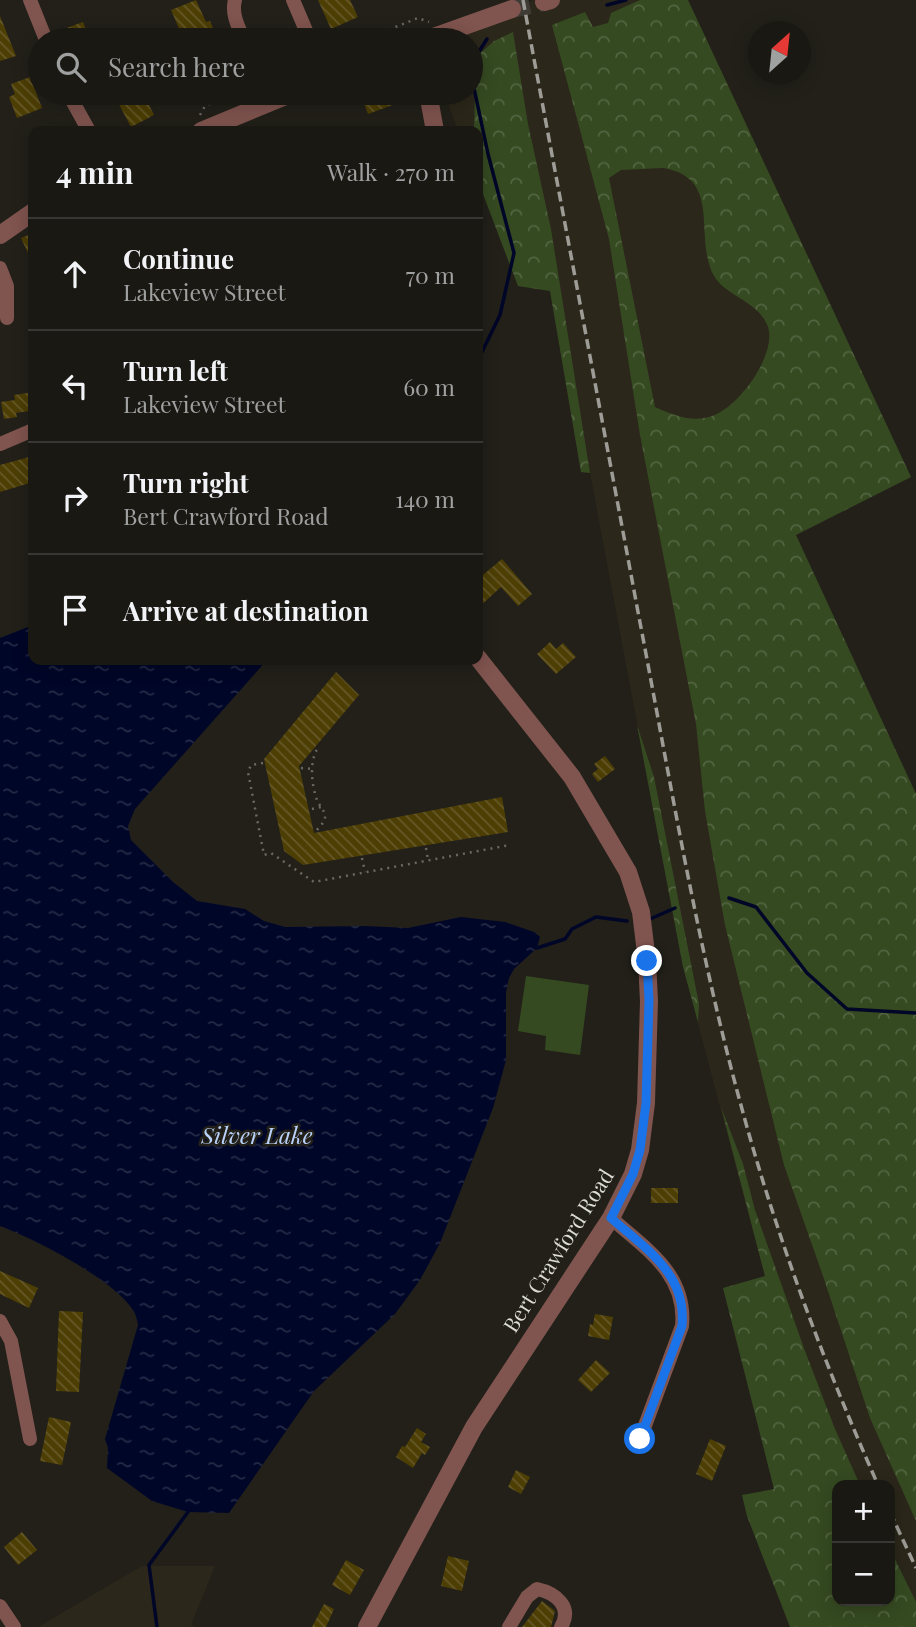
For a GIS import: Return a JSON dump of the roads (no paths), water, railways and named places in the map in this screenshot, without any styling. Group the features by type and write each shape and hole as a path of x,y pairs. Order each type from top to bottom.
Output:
{"street":[{"path":"30,0 41,28"},
{"path":"235,0 233,6 238,28"},
{"path":"293,0 305,28"},
{"path":"459,28 512,9"},
{"path":"75,105 86,126"},
{"path":"200,124 249,105"},
{"path":"431,105 435,126"},
{"path":"0,235 28,215"},
{"path":"0,268 8,286 8,318"},
{"path":"0,444 28,432"},
{"name":"Bert Crawford Road","path":"367,1627 474,1427 611,1218 633,1174 640,1150 646,1103 649,1000 647,961 641,912 628,872 572,777 483,664"},
{"path":"611,1218 662,1264 676,1285 684,1309 682,1326 640,1439"},
{"path":"0,1321 11,1340 30,1439"},
{"path":"509,1627 527,1597 537,1589 544,1590 562,1602 566,1614 562,1627"},
{"path":"0,1606 15,1627"}],"water":[{"name":"Silver Lake","path":"28,627 28,665 263,665 135,809 128,826 131,840 173,882 197,901 245,909 264,921 285,927 408,928 461,917 505,922 534,932 540,937 537,948 514,969 509,978 506,992 506,1060 493,1108 440,1243 420,1280 395,1314 314,1391 229,1513 188,1512 152,1501 107,1468 108,1448 105,1439 138,1325 135,1313 123,1298 91,1273 33,1240 0,1226 0,638"}],"waterway":[{"path":"607,5 626,0"},
{"path":"483,45 487,39"},
{"path":"478,105 482,126"},
{"path":"483,130 514,253 500,315 483,350"},
{"path":"729,898 756,907 807,973 847,1009 916,1013"},
{"path":"650,919 675,908"},
{"path":"537,948 565,939 572,929 596,917 627,921"},
{"path":"157,1627 149,1565 188,1512"}],"tunnel":[{"path":"512,9 544,2"}],"railway":[{"path":"523,0 685,862 711,986 770,1205 820,1346 876,1480"},
{"path":"895,1523 916,1568"}]}
